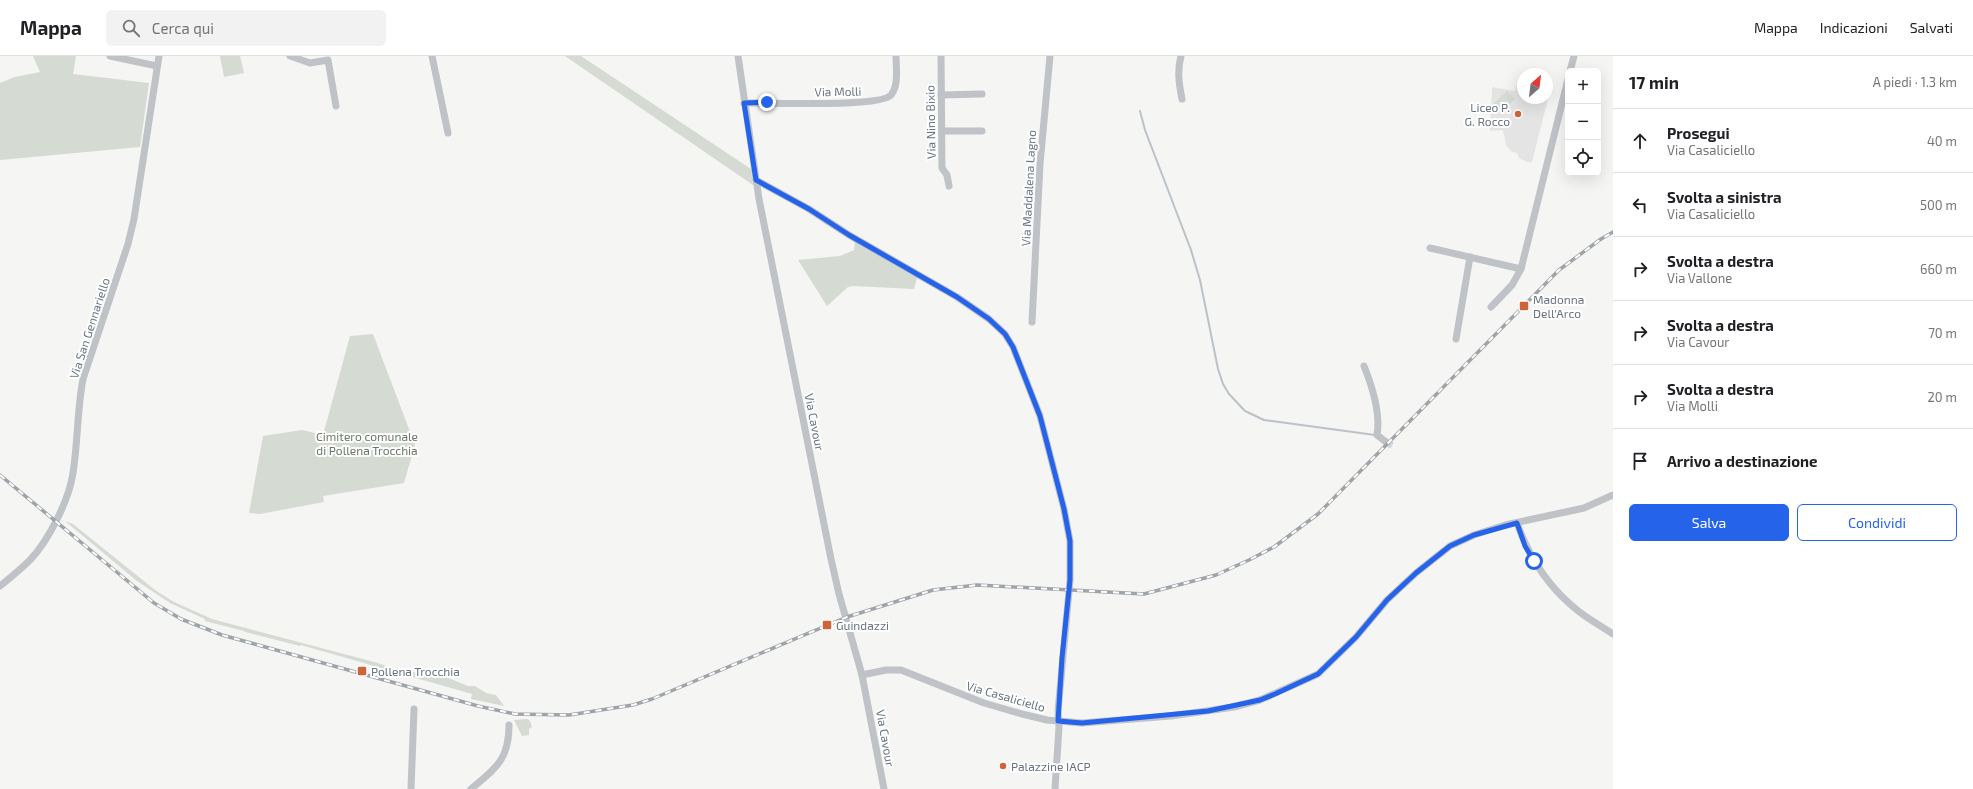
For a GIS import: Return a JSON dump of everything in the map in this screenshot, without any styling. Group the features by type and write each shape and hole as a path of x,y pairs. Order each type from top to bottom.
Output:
{"street":[{"path":"110,56 157,66"},
{"name":"Via San Gennariello","path":"0,586 31,559 56,521 70,487 75,460 83,379 128,244 134,219 159,56"},
{"path":"290,56 310,63 328,60 336,106"},
{"path":"432,56 448,133"},
{"name":"Via Cavour","path":"738,56 756,180 834,570 862,676 884,789"},
{"name":"Via Molli","path":"744,103 837,103 880,101 887,99 892,94 895,86 896,56"},
{"name":"Via Nino Bixio","path":"940,56 942,168 947,176 949,186"},
{"name":"Via Maddalena Lagno","path":"1032,322 1040,164 1050,56"},
{"path":"1181,56 1178,66 1178,86 1182,99"},
{"path":"1571,68 1574,56"},
{"path":"1491,307 1512,285 1521,269 1565,91"},
{"path":"941,94 982,94"},
{"path":"942,131 982,131"},
{"path":"756,180 809,209 849,235 957,297 989,319 1005,334 1013,347 1040,416 1064,509 1070,541 1070,580 1062,658 1055,789"},
{"path":"1430,248 1521,269"},
{"path":"1456,339 1470,257"},
{"path":"1364,366 1373,392 1376,411 1377,435 1386,442"},
{"name":"Via Casaliciello","path":"862,676 886,670 901,670 984,703 1022,714 1058,721 1082,723 1208,711 1260,700 1318,674 1356,637 1387,600 1416,573 1450,546 1474,535 1517,523 1584,508 1613,495"},
{"path":"1517,523 1525,546 1543,575 1576,610 1613,634"},
{"path":"411,789 414,709"},
{"path":"470,789 500,763 509,741 509,725"}],"shaded area":[{"name":"Liceo P. G. Rocco","path":"1517,83 1517,104 1547,104 1532,162 1527,162 1519,158 1517,153 1512,152 1506,145 1503,130 1490,131 1492,87 1515,91"}],"green space":[{"path":"33,56 76,56 73,74 149,83 140,147 0,160 0,83 15,77 40,72"},
{"path":"220,56 240,56 244,73 224,77"},
{"path":"565,56 581,56 751,169 753,185"},
{"path":"1507,91 1515,99 1501,112 1493,104"},
{"path":"855,242 917,278 914,289 853,286 848,287 827,306 798,260 840,256 854,250"},
{"name":"Cimitero comunale di Pollena Trocchia","path":"373,334 415,445 404,483 323,496 324,502 260,514 249,513 263,436 302,430 323,435 350,336"},
{"path":"65,521 73,524 155,590 174,602 212,619 378,663 405,673 427,671 438,674 468,686 475,686 486,693 496,695 504,706 471,699 472,694 301,645 300,646 205,621 205,619 170,603 137,581"},
{"path":"527,719 530,721 532,727 529,729 529,735 522,736 514,720"}],"waterway":[{"path":"1140,111 1145,130 1191,250 1200,280 1218,369 1223,384 1229,394 1245,411 1264,420 1375,435"}],"tunnel":[{"path":"1386,442 1393,446"}],"railway":[{"path":"0,475 154,603 181,619 222,635 478,706 515,714 569,715 633,705 652,699 847,617 933,590 977,585 1144,594 1216,575 1249,560 1274,547 1318,514 1559,270 1613,232"}],"place":[{"name":"Liceo P. G. Rocco","path":"1518,114"},
{"name":"Madonna Dell'Arco","path":"1524,306"},
{"name":"Guindazzi","path":"827,625"},
{"name":"Pollena Trocchia","path":"362,671"},
{"name":"Palazzine IACP","path":"1003,766"}],"route":[{"path":"767,102 744,103 751,138 756,180 809,209 849,235 957,297 989,319 1005,334 1013,347 1040,416 1056,474 1070,541 1070,580 1062,658 1058,721 1082,723 1172,716 1234,707 1260,700 1318,674 1356,637 1387,600 1416,573 1450,546 1474,535 1505,525 1517,523 1525,546 1534,561"}]}
